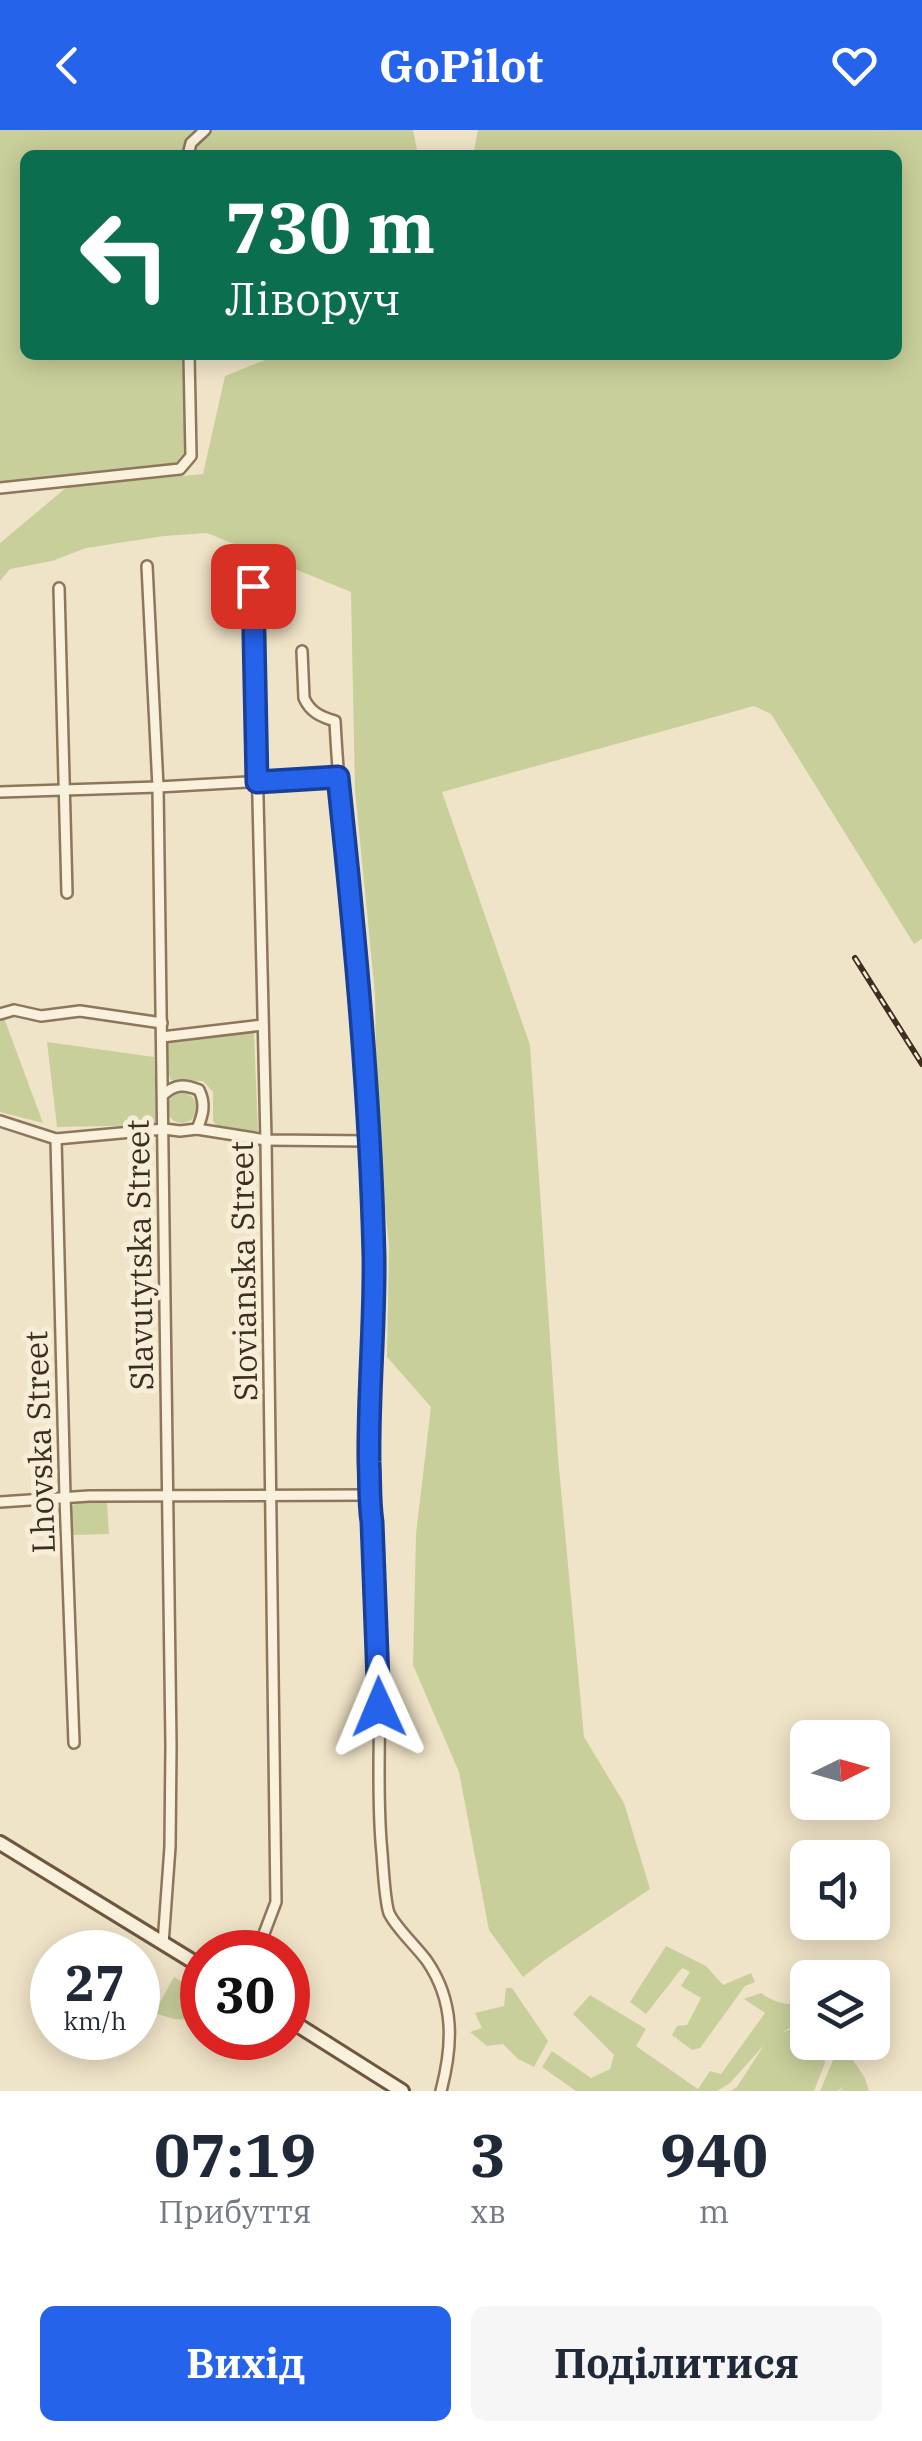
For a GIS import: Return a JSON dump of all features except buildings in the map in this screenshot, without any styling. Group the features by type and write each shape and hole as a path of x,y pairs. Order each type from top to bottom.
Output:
{"main road":[{"path":"0,1843 180,1954"},
{"path":"310,2033 402,2091"}],"street":[{"path":"189,150 205,130"},
{"path":"0,488 180,470 191,456 190,360"},
{"name":"Slavutytska Street","path":"147,566 158,787 164,1129 171,1762 163,1944"},
{"name":"Slovianska Street","path":"253,586 266,1140 276,1902 265,1930"},
{"path":"60,588 67,893"},
{"path":"302,651 304,698 320,716 336,721 371,1141 374,1291 368,1496 379,1660 378,1761 385,1882 389,1913 429,1964 450,2018 451,2041 441,2091"},
{"path":"0,792 338,777"},
{"path":"0,1014 14,1010 41,1016 80,1011 162,1024"},
{"path":"162,1036 263,1025"},
{"path":"162,1095 173,1086 199,1090 204,1110 197,1129"},
{"path":"0,1122 56,1139 197,1129 266,1140 371,1141"},
{"name":"Lhovska Street","path":"56,1139 74,1743"},
{"path":"0,1502 65,1497 368,1496"}],"green space":[{"path":"0,130 202,130 190,150 20,150 20,360 187,360 189,455 179,466 0,484"},
{"path":"210,130 413,130 417,150 191,150 193,143"},
{"path":"478,130 922,130 922,939 914,944 771,714 754,706 442,792 530,1045 558,1457 584,1737 624,1803 650,1889 523,1977 489,1930 459,1772 413,1665 416,1534 431,1407 387,1357 389,1246 377,1132 375,994 355,790 351,592 207,533 86,548 52,561 10,569 0,581 0,543 67,487 203,474 225,376 265,360 902,360 902,150 474,150"},
{"path":"0,1007 43,1123 0,1112"},
{"path":"254,1034 258,1131 250,1134 218,1127 213,1121 213,1092 203,1081 171,1080 167,1042"},
{"path":"47,1042 154,1057 157,1125 57,1127"},
{"path":"182,1093 193,1097 197,1108 193,1119 182,1123 171,1119 167,1108 171,1097"},
{"path":"107,1502 109,1534 69,1535 70,1507 77,1503"},
{"path":"666,1946 706,1966 723,1985 751,1973 755,1982 745,1986 700,2048 692,2050 672,2035 677,2026 687,2025 701,1998 681,1986 690,1972 682,1968 646,2014 630,2002"},
{"path":"174,1977 180,1981 180,2019 160,2015 160,2002"},
{"path":"506,1988 512,1988 548,2041 534,2067 518,2059 503,2044 487,2046 470,2032 482,2028 475,2013 504,2006"},
{"path":"761,1993 790,2004 790,2028 781,2033 790,2030 790,2060 824,2060 814,2091 730,2091 737,2087 764,2045 730,2083 717,2091 576,2091 542,2067 552,2051 591,2078 610,2069 614,2055 573,2014 590,1995 646,2029 636,2046 698,2089 710,2071 721,2074 765,2013 744,1999"},
{"path":"833,2060 853,2060 869,2091 840,2091 844,2086 838,2091 820,2091"}],"railway":[{"path":"855,958 922,1064"}],"route":[{"path":"253,586 257,782 338,777 354,920 371,1141 374,1291 368,1496 379,1707"}]}
